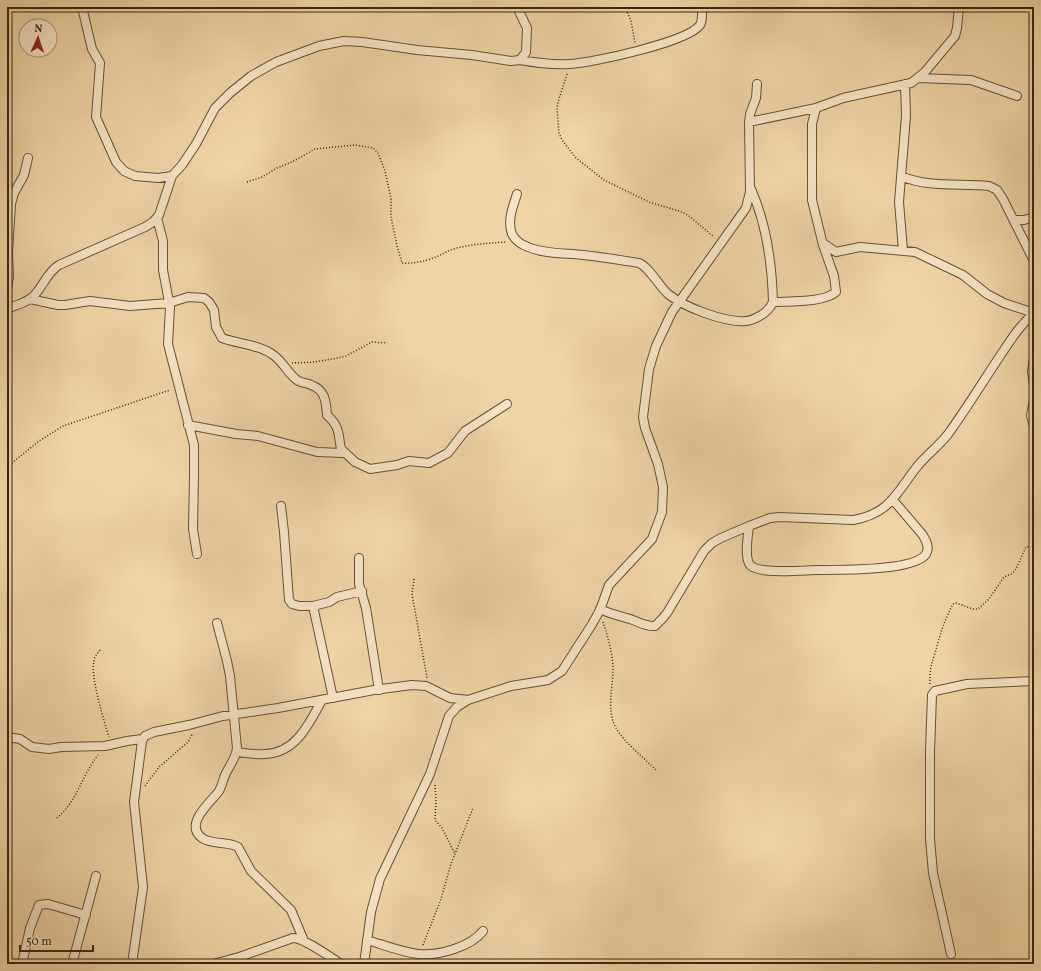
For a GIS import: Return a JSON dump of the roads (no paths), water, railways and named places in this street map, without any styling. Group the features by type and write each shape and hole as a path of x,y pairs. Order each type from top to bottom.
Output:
{"street":[{"path":"82,7 92,49 100,63 96,117 116,162 124,171 135,176 158,178 172,176"},
{"path":"517,7 527,28 526,52 520,60"},
{"path":"197,554 193,518 194,445 168,344 170,314 163,270 163,241 158,218 172,176 189,156 215,108 223,99 245,80 264,68 301,52 319,46 344,41 375,43 417,50 472,55 511,61 520,60 541,64 569,64 589,62 636,51 686,35 694,31 701,23 702,7"},
{"path":"749,122 816,108 843,98 905,84 918,78 937,59 955,36 957,32 959,7"},
{"path":"918,78 971,80 1017,96"},
{"path":"364,964 371,912 383,870 430,774 449,716 457,707 468,700 511,686 535,683 554,677 562,671 600,610 609,585 652,540 662,512 663,482 644,424 644,408 649,369 656,346 672,312 746,208 749,200 750,187 749,122 750,114 756,98 757,84"},
{"path":"903,250 900,208 906,116 905,84"},
{"path":"773,302 816,299 836,293 834,276 822,242 812,200 812,124 816,108"},
{"path":"7,290 9,276 8,233 11,204 14,193 24,175 28,158"},
{"path":"901,176 918,182 989,186 997,190 1014,220 1034,261"},
{"path":"517,194 511,215 510,227 513,235 519,242 529,248 548,252 639,263 645,266 668,294 680,302 700,312 744,322 762,315 771,307 773,302 772,275 765,235 756,202 750,187"},
{"path":"1014,220 1024,220 1034,217"},
{"path":"7,309 30,299 38,291 46,277 54,268 145,227 158,218"},
{"path":"600,610 652,626 657,624 667,613 699,558 708,547 721,538 770,518 780,517 853,520 876,514 893,500 923,461 951,430 1013,336 1025,321 1034,313 1004,303 987,294 963,275 917,253 903,250 887,250 860,246 836,252 822,242"},
{"path":"30,299 65,305 90,301 130,306 169,303 188,297 204,298 209,302 214,310 216,327 222,338 271,353 286,367 296,380 316,387 324,396 327,416 337,426 340,448 358,464 370,469 397,465 409,461 429,463 448,454 468,428 507,404"},
{"path":"1034,358 1032,371 1034,385"},
{"path":"1034,399 1031,416 1034,426"},
{"path":"188,425 236,434 258,436 318,452 343,452"},
{"path":"749,526 748,561 751,566 757,569 774,571 870,569 897,565 920,559 925,556 928,548 926,540 893,500"},
{"path":"281,506 289,600 293,605 313,606 332,601 337,597 362,591"},
{"path":"360,558 359,578 368,614 379,690"},
{"path":"313,606 332,698"},
{"path":"217,623 227,661 237,741 237,752 226,772 219,791 204,808 198,819 197,832 205,840 230,844 239,848 251,871 291,910 304,941"},
{"path":"951,954 933,873 930,839 932,694 935,691 967,684 1034,681"},
{"path":"7,737 20,739 32,747 47,749 66,746 108,745 142,739 148,734 234,715 412,685 420,685 429,688 450,698 468,700"},
{"path":"237,752 265,754 276,753 289,746 306,730 322,700"},
{"path":"132,964 143,886 135,812 135,795 142,739"},
{"path":"72,964 96,876"},
{"path":"22,964 30,928 39,905 48,904 86,915"},
{"path":"367,940 419,954 430,954 454,949 469,943 483,931"},
{"path":"213,964 239,957 290,938 297,938 304,941 341,964"}]}
